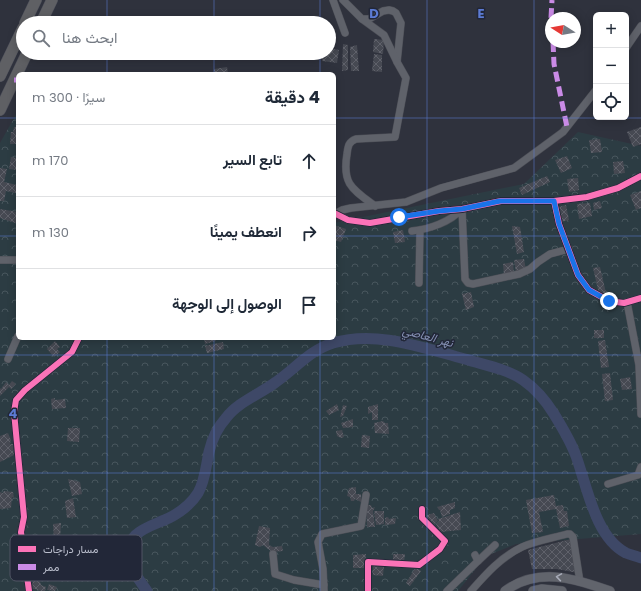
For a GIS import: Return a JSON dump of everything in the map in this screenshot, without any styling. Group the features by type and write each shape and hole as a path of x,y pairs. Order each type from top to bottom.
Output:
{"highway":[{"path":"28,16 36,0"},
{"path":"44,16 52,0"},
{"path":"0,76 16,43"},
{"path":"18,72 24,60"},
{"path":"0,110 16,76"}],"main road":[{"path":"505,591 522,581 536,577 549,576 580,582 610,591"},
{"path":"532,591 542,589 562,591"}],"street":[{"path":"333,0 345,33"},
{"path":"343,0 362,19 384,35 406,78 395,137 356,139 352,140 349,144 345,168 348,182 375,206"},
{"path":"362,19 369,19 383,10 389,10 396,13 401,23 397,62"},
{"path":"629,44 641,26"},
{"path":"336,213 351,208 406,202 441,188 514,168 563,132 593,94"},
{"path":"336,214 348,220 370,223 433,212 462,209 500,201 554,201 586,196 618,188 641,176"},
{"path":"554,201 559,224 578,275 589,290 609,301 624,303 641,298"},
{"path":"419,283 416,230 434,226 456,216 462,209"},
{"path":"462,209 465,279 468,283 472,284 530,270 538,262 550,254 569,249"},
{"path":"0,260 16,260"},
{"path":"627,302 640,367 641,414"},
{"path":"8,359 16,340"},
{"path":"21,535 24,517 14,412 16,400 25,390 72,352 78,340"},
{"path":"608,484 638,475 641,467"},
{"path":"273,554 275,574 324,588 323,569 318,542 322,534 361,526 366,495"},
{"path":"368,591 368,562 419,565 440,549 445,540 422,518 422,509"},
{"path":"471,591 491,569 504,558 522,547 567,534 570,534 573,537 580,582"},
{"path":"447,591 476,558 495,545"},
{"path":"28,581 29,591"}],"green space":[{"path":"16,115 16,340 336,340 336,223 524,184 578,132 641,146 641,534 516,544 486,556 458,591 0,591 0,143"}],"building":[{"path":"374,39 384,40 383,54 373,52"},
{"path":"343,44 348,45 348,70 342,71"},
{"path":"357,45 359,71 351,71 350,47"},
{"path":"336,49 339,50 337,63 322,61 336,60"},
{"path":"374,54 382,55 382,72 372,71"},
{"path":"227,67 228,72 214,72 214,69"},
{"path":"14,127 16,127 16,144 10,144 11,132 13,132"},
{"path":"641,127 641,144 633,147 627,132"},
{"path":"600,139 602,152 591,153 589,140"},
{"path":"567,156 572,168 561,173 555,160"},
{"path":"11,157 16,158 16,170 9,169"},
{"path":"623,161 625,173 614,174 613,162"},
{"path":"0,168 7,169 4,182 16,185 16,193 6,191 4,201 0,201"},
{"path":"547,176 550,182 522,195 519,188"},
{"path":"578,178 579,190 569,192 567,179"},
{"path":"641,191 641,208 636,210 630,195"},
{"path":"600,201 602,208 594,210 593,203"},
{"path":"590,203 592,216 579,219 577,204"},
{"path":"566,205 569,220 561,222 558,207"},
{"path":"0,209 16,212 16,223 0,218"},
{"path":"336,226 346,229 341,242 336,241"},
{"path":"512,226 520,227 524,252 517,254"},
{"path":"403,230 405,242 395,243 393,232"},
{"path":"524,259 526,270 516,272 514,260"},
{"path":"513,262 514,274 504,275 503,264"},
{"path":"600,267 606,293 599,294 593,268"},
{"path":"471,292 474,307 466,310 462,294"},
{"path":"594,330 604,330 604,338 594,338"},
{"path":"204,340 216,341 205,344"},
{"path":"605,340 609,367 601,368 598,341"},
{"path":"55,341 60,347 57,349 60,352 54,357 47,349"},
{"path":"223,342 224,349 207,353 205,346"},
{"path":"610,373 613,400 605,401 602,374"},
{"path":"630,377 632,389 622,390 620,379"},
{"path":"12,381 16,384 11,389 9,387 0,396 0,388 1,389 6,382 9,385"},
{"path":"55,398 55,400 65,399 66,408 52,409 51,399"},
{"path":"337,404 339,410 329,415 326,411"},
{"path":"378,404 378,420 372,420 372,412 368,414 368,407"},
{"path":"343,405 347,406 343,416 340,417"},
{"path":"353,419 353,427 343,428 341,423"},
{"path":"383,421 388,423 389,434 375,433 374,423"},
{"path":"68,428 80,428 79,442 67,441"},
{"path":"342,430 344,437 341,438 337,436 336,431"},
{"path":"8,433 11,440 10,444 13,444 14,455 0,462 0,436"},
{"path":"362,435 370,436 369,448 361,447"},
{"path":"68,479 80,482 82,494 72,496"},
{"path":"356,487 356,494 361,494 361,502 355,499 354,501 351,501 350,497 347,496 349,488"},
{"path":"4,491 13,492 14,498 12,497 11,508 0,509 0,492 3,493"},
{"path":"554,495 556,506 563,505 564,511 567,511 569,526 560,528 556,509 539,512 543,532 532,533 526,500"},
{"path":"73,498 76,517 67,518 65,501"},
{"path":"455,502 455,508 450,510 450,514 442,517 440,510 437,507"},
{"path":"366,505 371,505 372,508 375,507 373,511 375,527 367,527"},
{"path":"374,511 384,511 384,524 376,525"},
{"path":"460,512 461,530 440,532 436,524 439,521 438,519"},
{"path":"434,513 438,521 435,524 436,528 430,529 427,515"},
{"path":"388,517 389,519 396,518 395,524 385,525 385,518"},
{"path":"61,523 60,535 54,535 53,524"},
{"path":"259,526 270,528 269,545 273,547 282,546 283,551 272,552 263,545 260,547 255,545"},
{"path":"571,539 578,573 557,569 532,569 528,550"},
{"path":"366,554 365,568 353,568 353,555"},
{"path":"393,554 405,554 404,562 393,562"},
{"path":"373,565 384,565 383,576 373,575"},
{"path":"416,567 421,571 410,586 406,583"},
{"path":"33,581 40,582 41,585 46,587 45,591 32,588"},
{"path":"49,584 57,587 55,591 47,590"}],"waterway":[{"name":"نهر العاصي","path":"136,535 146,528 178,513 195,497 202,484 209,452 215,434 231,412 283,377 317,350 333,343 366,338 400,342 465,359 503,370 523,380 548,404 569,440 599,523 615,545 626,553 641,558"},
{"name":"نهر العاصي","path":"140,581 147,591"}],"marked path":[{"path":"551,12 552,0"},
{"path":"553,48 554,64 567,127"}],"cycle path":[{"path":"336,214 348,220 370,223 439,211 462,209 501,201 554,201 587,197 618,188 641,176"},
{"path":"554,201 559,224 578,275 589,290 609,301 624,303 641,298"},
{"path":"21,535 24,517 14,412 16,400 25,390 72,352 78,340"},
{"path":"368,591 368,562 419,565 440,549 445,541 422,518 422,509"},
{"path":"28,581 29,591"}],"route":[{"path":"399,217 462,209 500,201 554,201 559,224 578,275 589,290 609,301"}]}
